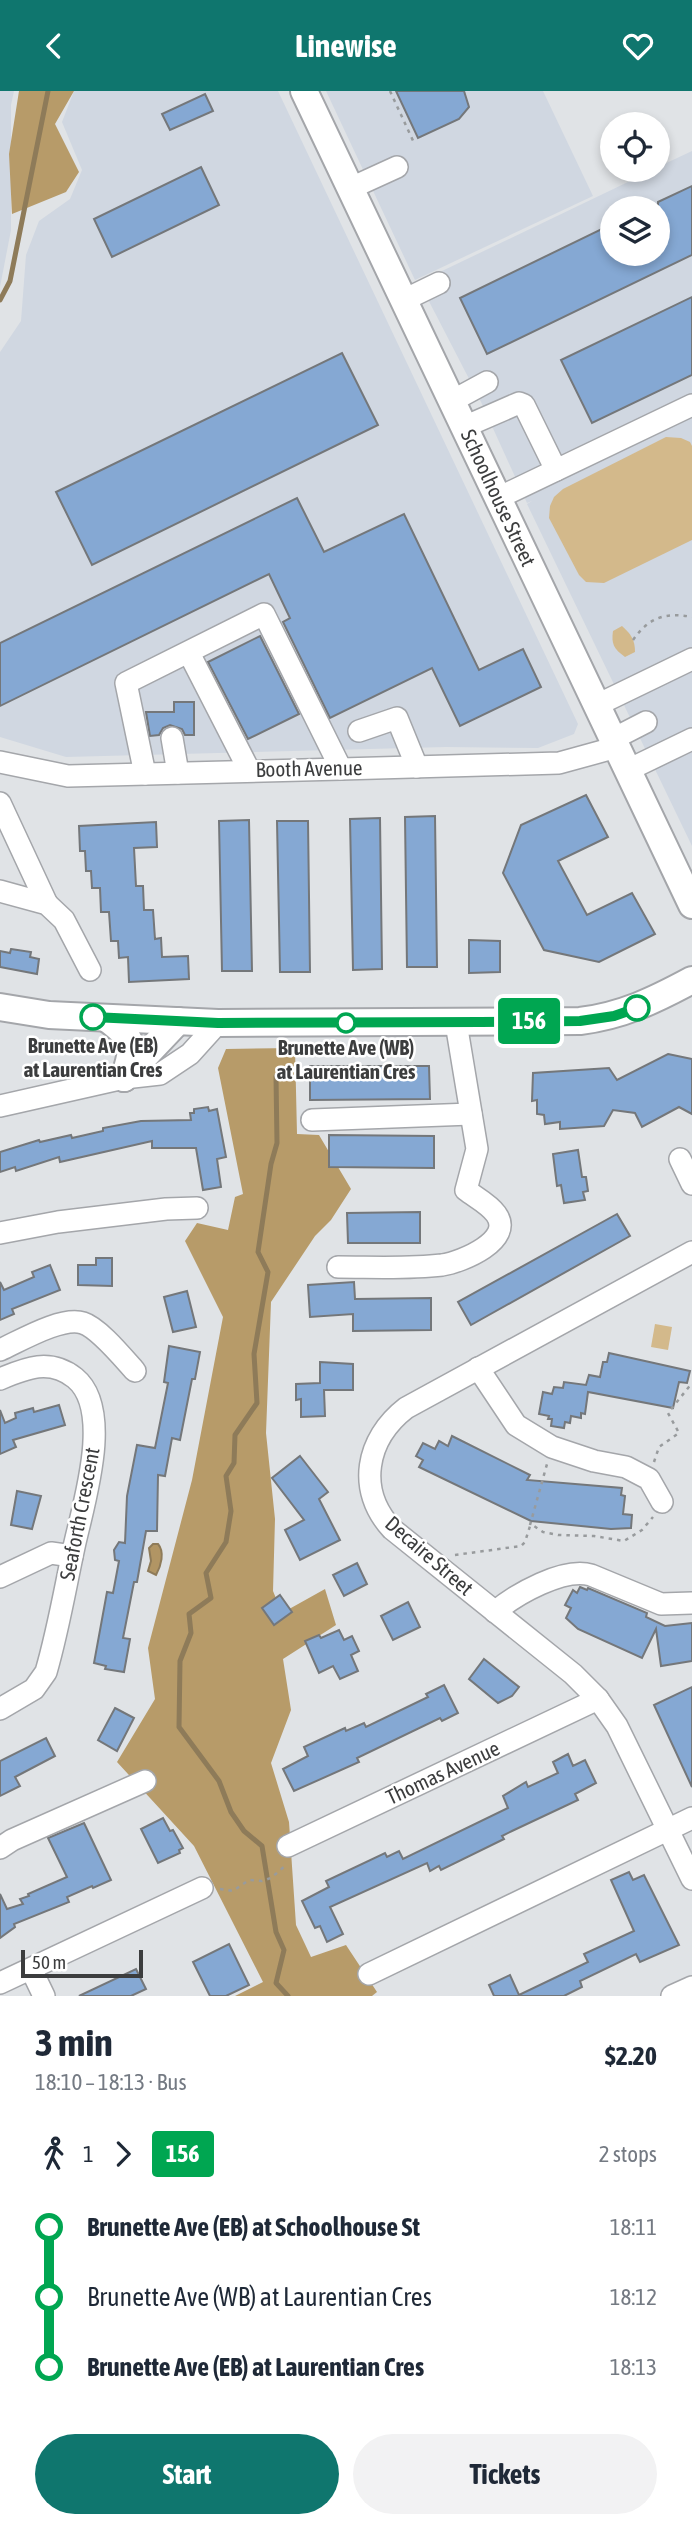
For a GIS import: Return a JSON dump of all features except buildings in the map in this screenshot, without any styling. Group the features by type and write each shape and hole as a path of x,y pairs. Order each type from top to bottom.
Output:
{"main road":[{"name":"Schoolhouse Street","path":"304,91 692,905"},
{"path":"0,1007 49,1015 218,1023 456,1023 597,1019 637,1008 692,980"},
{"path":"106,1018 131,1043 132,1053 124,1078"},
{"path":"124,1078 178,1021"}],"street":[{"path":"351,188 397,167"},
{"path":"404,300 439,283"},
{"path":"452,401 487,382"},
{"path":"464,427 519,403 524,405 556,470"},
{"path":"498,498 692,405"},
{"path":"145,774 126,683 264,614 341,769"},
{"path":"189,653 249,770"},
{"path":"597,705 692,659"},
{"path":"359,731 397,717 417,767"},
{"path":"619,752 646,722"},
{"path":"172,738 178,773"},
{"path":"619,752 692,739"},
{"name":"Booth Avenue","path":"0,762 68,776 559,763 619,752"},
{"path":"0,803 47,904 64,920 90,970"},
{"path":"0,891 47,904"},
{"path":"0,1106 124,1078 160,1074 190,1054 218,1023"},
{"path":"338,1267 444,1265 486,1246 499,1232 498,1217 493,1210 466,1190 477,1149 456,1023"},
{"path":"312,1120 471,1114"},
{"path":"680,1159 692,1184"},
{"path":"0,1233 58,1221 197,1208"},
{"name":"Decaire Street","path":"692,1252 421,1399 399,1414 385,1427 372,1457 370,1481 380,1511 392,1529 573,1674 598,1699 614,1721 692,1879"},
{"path":"0,1350 54,1325 82,1323 106,1339 135,1371"},
{"name":"Seaforth Crescent","path":"0,1379 28,1367 51,1366 62,1370 79,1382 94,1414 94,1441 46,1672 34,1689 0,1709"},
{"path":"478,1368 516,1425 552,1447 594,1461 626,1467 649,1479 663,1502"},
{"path":"0,1577 51,1553 72,1556"},
{"path":"495,1612 524,1591 581,1573 660,1604 692,1603"},
{"name":"Thomas Avenue","path":"288,1846 598,1699"},
{"path":"0,1849 12,1840 145,1781"},
{"path":"369,1973 692,1818"},
{"path":"0,1983 202,1888"},
{"path":"31,1969 44,1996"},
{"path":"672,1996 692,1987"}],"path":[{"path":"390,91 415,145"},
{"path":"634,640 653,619 662,615 692,617"},
{"path":"649,1479 659,1447 679,1433 668,1413 692,1383"},
{"path":"428,1559 514,1548 525,1542 552,1447"},
{"path":"530,1526 558,1535 610,1537 624,1541 642,1530"},
{"path":"202,1888 233,1891 249,1880 262,1881 271,1878 288,1864 288,1846"}],"shaded area":[{"path":"0,91 14,91 11,105 11,230 0,287"},
{"path":"19,91 74,91 55,124 79,172 66,192 12,214 9,154"},
{"path":"74,91 278,91 578,724 574,734 538,748 446,747 66,757 0,737 0,352 21,321 26,255 39,221 70,199 82,170 62,122"},
{"path":"326,91 543,91 593,196 415,280"},
{"path":"692,151 692,846 527,504 532,501 527,503 481,402 419,282 628,182 670,182 670,161"},
{"path":"666,437 681,438 692,446 692,540 604,583 586,582 579,575 549,518 554,497 563,489"},
{"path":"622,626 632,637 635,648 635,652 625,657 616,649 612,639 613,631"},
{"path":"295,1048 297,1134 319,1135 351,1189 331,1220 315,1236 271,1302 266,1433 275,1519 273,1591 282,1613 325,1589 336,1625 283,1659 291,1710 271,1763 289,1822 296,1925 311,1957 346,1945 377,1992 372,1996 235,1996 263,1982 194,1846 117,1762 155,1699 148,1648 192,1480 223,1317 185,1241 197,1223 228,1230 235,1197 243,1194 218,1068 226,1049"},
{"path":"655,1324 672,1327 668,1350 651,1347"},
{"path":"158,1544 162,1555 156,1575 148,1571 151,1561 149,1548"}],"waterway":[{"path":"0,300 10,281 48,91"},
{"path":"276,1076 277,1143 271,1164 258,1252 268,1272 254,1354 257,1403 235,1435 234,1463 226,1476 231,1511 226,1542 206,1573 211,1598 189,1614 191,1633 180,1661 179,1727 219,1781 231,1812 244,1831 262,1846 276,1932 284,1950 276,1983 288,1996"}],"bus line":[{"name":"156","path":"93,1017 218,1023 580,1021 614,1016 637,1008"}],"place":[{"name":"Brunette Ave (EB) at Laurentian Cres","path":"93,1017"},
{"name":"Brunette Ave (WB) at Laurentian Cres","path":"346,1023"}]}
